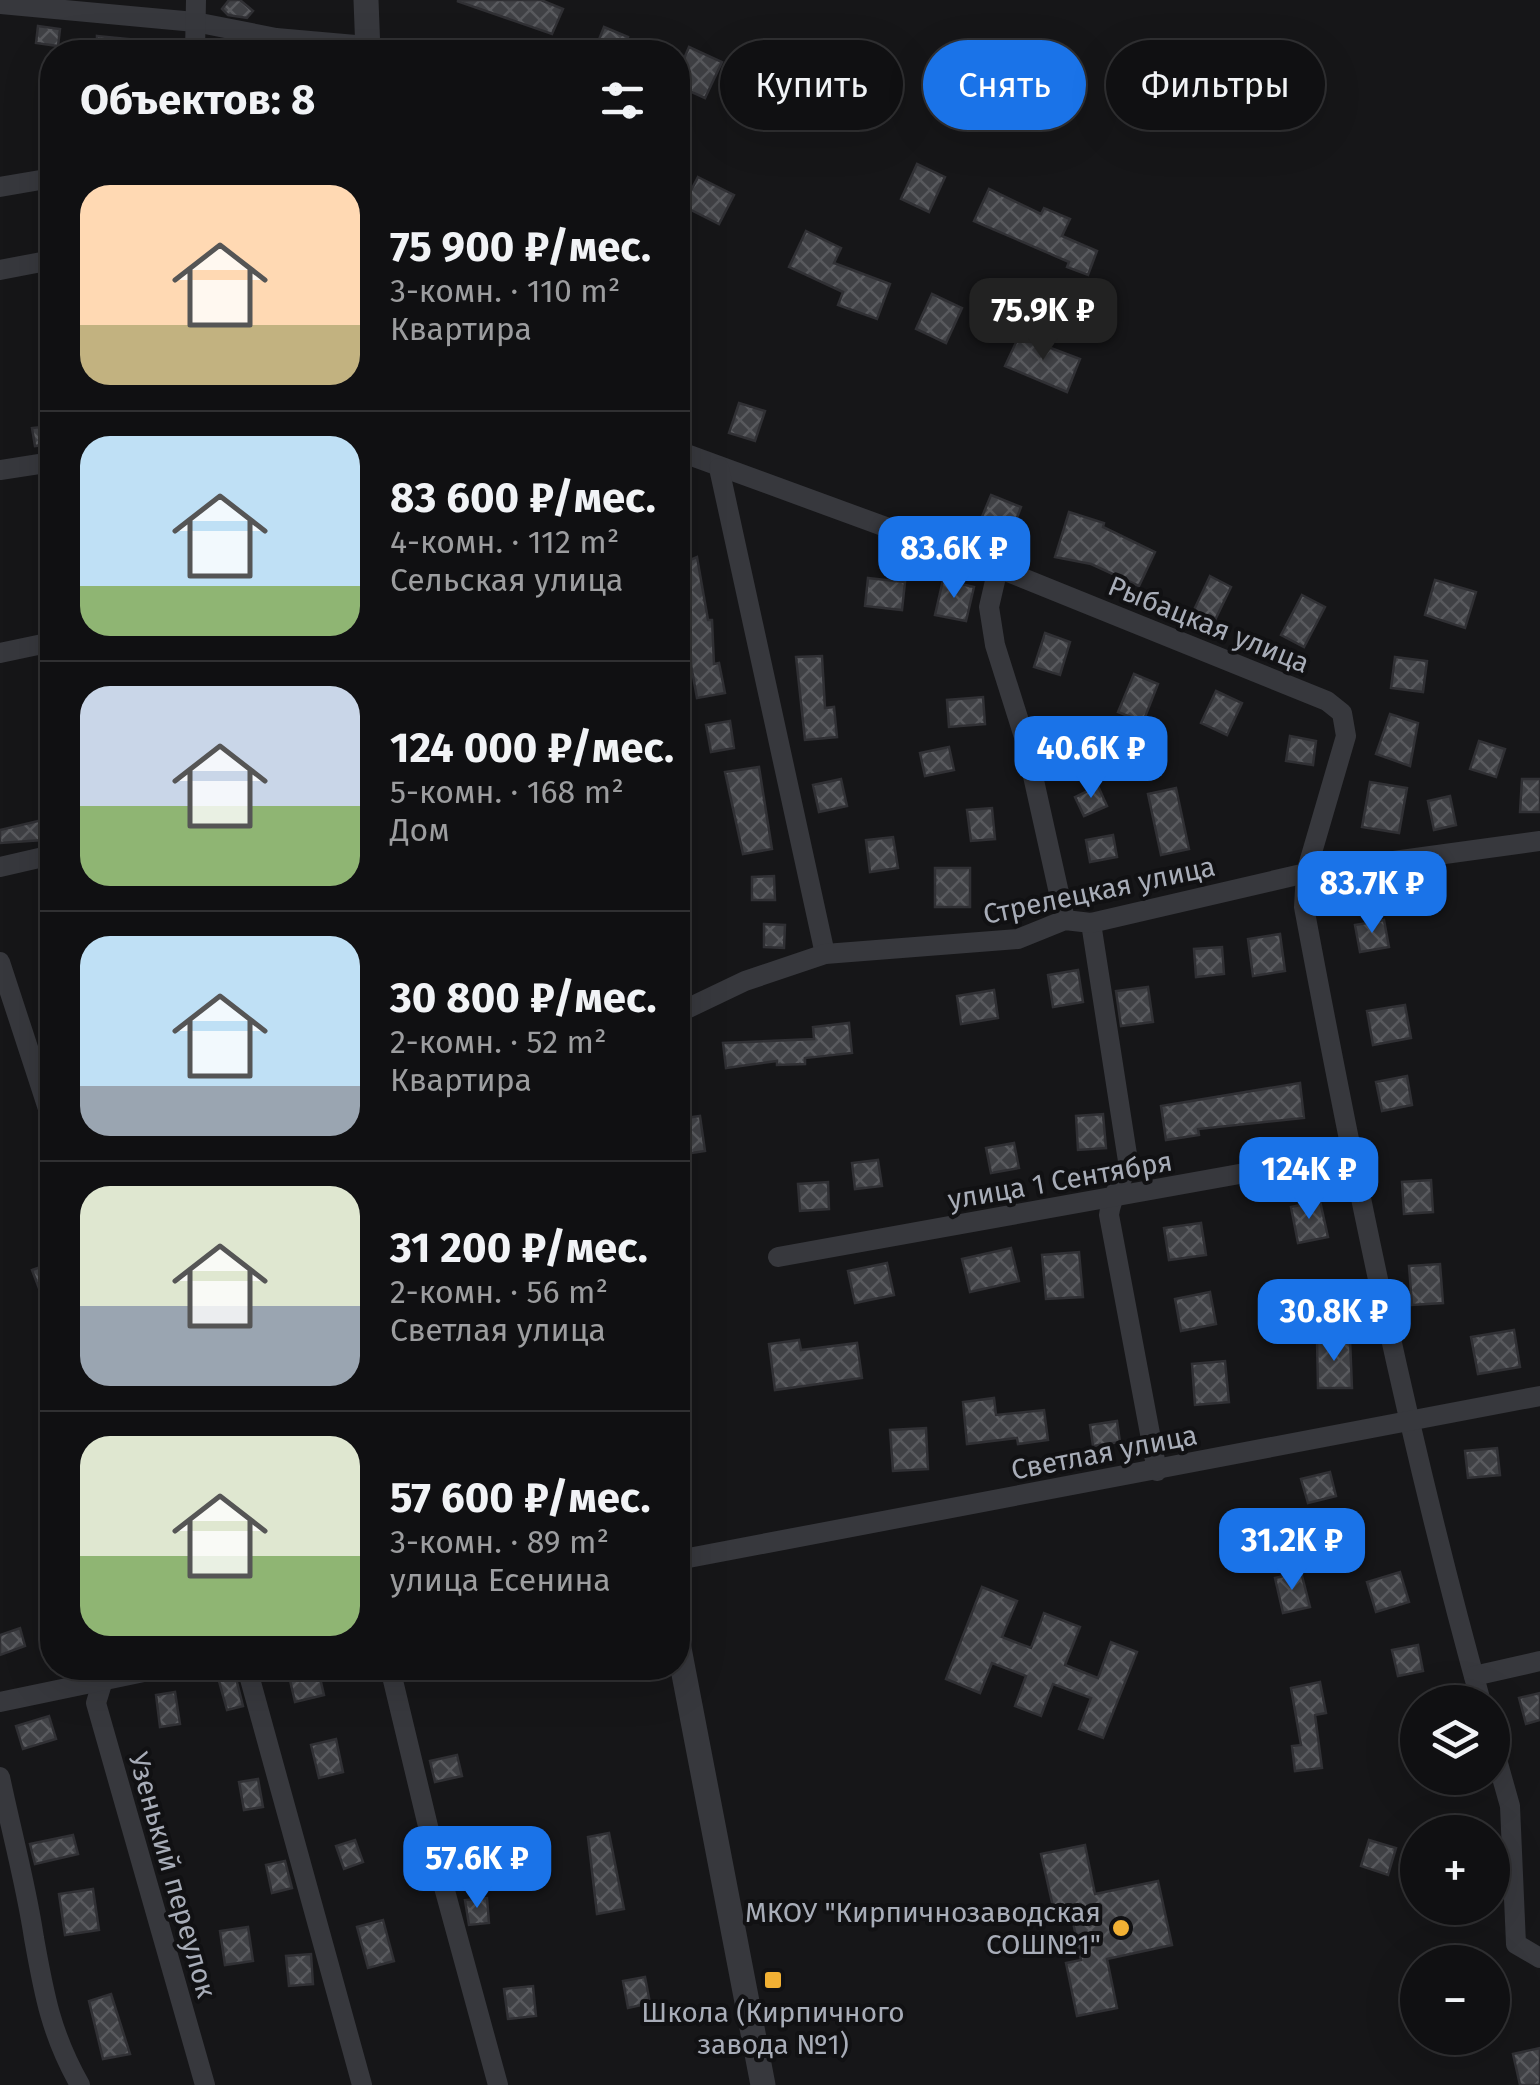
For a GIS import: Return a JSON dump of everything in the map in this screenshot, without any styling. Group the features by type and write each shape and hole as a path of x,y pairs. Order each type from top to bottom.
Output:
{"street":[{"path":"194,40 196,0"},
{"path":"366,0 368,40"},
{"path":"0,4 195,22 293,40"},
{"path":"0,187 40,180"},
{"path":"0,270 40,262"},
{"name":"Рыбацкая улица","path":"690,456 998,568 1327,701 1342,714 1346,736 1306,873"},
{"path":"0,470 40,464"},
{"path":"719,468 825,954"},
{"path":"998,568 988,607 995,645 1025,740 1065,920"},
{"path":"0,652 40,644"},
{"name":"Стрелецкая улица","path":"690,1006 746,980 825,954 1018,939 1065,920 1091,923 1306,873 1540,841"},
{"path":"0,868 40,858"},
{"path":"1306,873 1304,907 1350,1154 1408,1421 1477,1685"},
{"path":"1091,923 1128,1160 1124,1182 1110,1199 1109,1216 1157,1471"},
{"path":"0,962 40,1084"},
{"name":"улица 1 Сентября","path":"778,1257 1350,1154"},
{"name":"Светлая улица","path":"690,1558 1540,1396"},
{"path":"1474,1676 1540,1660"},
{"path":"0,1703 103,1680"},
{"name":"Узенький переулок","path":"103,1680 96,1703 204,2085"},
{"path":"250,1680 362,2085"},
{"path":"393,1680 432,1848 498,2085"},
{"path":"685,1680 763,2085"},
{"path":"0,1777 34,1937 41,1991 59,2049 80,2085"},
{"path":"1507,1795 1516,1944 1540,1958"}],"building":[{"path":"229,0 240,0 253,11 247,18 228,15 222,9"},
{"path":"541,0 563,9 552,34 457,1"},
{"path":"38,26 60,29 59,40 36,43"},
{"path":"604,27 628,37 627,40 599,40"},
{"path":"97,36 139,40 97,40"},
{"path":"690,47 720,61 705,98 690,91"},
{"path":"917,164 945,177 929,212 901,199"},
{"path":"698,177 734,195 719,224 690,210 690,192"},
{"path":"989,189 1041,214 1044,208 1070,219 1062,236 1097,251 1088,275 1067,267 1069,262 974,221"},
{"path":"806,231 841,248 834,263 890,284 877,319 838,305 843,292 789,267"},
{"path":"932,294 962,308 946,343 916,329"},
{"path":"1019,336 1080,359 1067,392 1005,366"},
{"path":"739,403 765,411 755,441 729,433"},
{"path":"40,427 40,445 35,446 32,428"},
{"path":"991,495 1021,507 1010,536 979,524"},
{"path":"1069,512 1104,523 1103,527 1155,552 1139,586 1091,564 1055,557"},
{"path":"697,557 708,620 712,620 714,664 719,663 725,693 697,698 691,665 690,560"},
{"path":"1210,576 1231,587 1215,620 1194,610"},
{"path":"868,578 905,582 902,610 865,606"},
{"path":"943,580 974,587 966,621 935,615"},
{"path":"1435,580 1476,592 1465,628 1425,615"},
{"path":"1302,595 1325,607 1304,647 1281,635"},
{"path":"1045,633 1070,642 1060,675 1034,667"},
{"path":"822,656 825,708 834,707 837,737 805,740 796,657"},
{"path":"1395,657 1427,661 1423,692 1391,688"},
{"path":"1134,674 1158,684 1143,722 1118,712"},
{"path":"1216,691 1242,703 1227,735 1201,723"},
{"path":"983,697 985,724 949,727 947,700"},
{"path":"1390,714 1418,723 1410,766 1376,754"},
{"path":"730,721 734,748 711,752 706,725"},
{"path":"1290,736 1316,741 1313,765 1286,761"},
{"path":"1479,741 1505,749 1496,777 1470,769"},
{"path":"949,747 954,770 925,776 920,753"},
{"path":"759,767 772,849 743,854 725,772"},
{"path":"841,779 847,806 819,812 813,785"},
{"path":"1522,779 1540,779 1540,812 1520,812"},
{"path":"1370,782 1407,788 1399,833 1362,827"},
{"path":"1098,786 1107,806 1084,816 1075,797"},
{"path":"1176,788 1189,849 1161,855 1148,794"},
{"path":"1450,796 1456,825 1434,830 1428,801"},
{"path":"992,808 995,839 971,841 967,810"},
{"path":"40,820 40,840 0,843 0,830"},
{"path":"1113,835 1117,857 1090,862 1086,840"},
{"path":"893,837 898,868 870,872 866,840"},
{"path":"935,868 970,868 970,907 935,907"},
{"path":"774,876 775,900 752,900 752,877"},
{"path":"1384,920 1389,947 1360,952 1355,925"},
{"path":"764,924 785,925 784,948 764,947"},
{"path":"1280,934 1285,971 1253,976 1248,939"},
{"path":"1222,947 1224,974 1196,977 1194,949"},
{"path":"1078,970 1083,1002 1053,1007 1048,975"},
{"path":"1148,987 1153,1022 1121,1026 1116,991"},
{"path":"994,990 998,1018 961,1024 957,996"},
{"path":"1405,1005 1411,1038 1373,1045 1367,1011"},
{"path":"849,1023 852,1053 805,1058 805,1064 777,1065 777,1061 726,1068 723,1043 814,1039 813,1027"},
{"path":"1407,1076 1412,1105 1382,1111 1376,1082"},
{"path":"1300,1083 1304,1118 1198,1129 1199,1135 1166,1140 1161,1106"},
{"path":"1103,1114 1106,1148 1078,1150 1076,1116"},
{"path":"700,1116 705,1151 690,1153 690,1117"},
{"path":"1014,1143 1019,1168 991,1173 986,1148"},
{"path":"878,1160 882,1186 855,1189 852,1163"},
{"path":"1431,1180 1433,1212 1404,1214 1402,1182"},
{"path":"828,1182 829,1209 800,1211 798,1184"},
{"path":"1320,1201 1328,1237 1298,1243 1291,1207"},
{"path":"1201,1223 1206,1255 1169,1260 1164,1228"},
{"path":"1011,1248 1019,1281 970,1292 962,1259"},
{"path":"1079,1252 1083,1297 1046,1299 1042,1255"},
{"path":"887,1263 894,1295 855,1303 848,1271"},
{"path":"1440,1264 1443,1303 1412,1305 1409,1266"},
{"path":"40,1267 40,1291 32,1270"},
{"path":"1210,1292 1216,1324 1181,1331 1175,1299"},
{"path":"1514,1330 1520,1367 1478,1374 1471,1337"},
{"path":"1350,1339 1352,1388 1318,1388 1317,1340"},
{"path":"799,1340 801,1350 857,1343 862,1378 775,1390 769,1344"},
{"path":"1225,1361 1229,1402 1195,1405 1192,1364"},
{"path":"994,1398 996,1415 1044,1410 1048,1440 1018,1444 1017,1438 967,1444 963,1402"},
{"path":"1117,1421 1120,1442 1093,1446 1090,1425"},
{"path":"926,1428 928,1469 893,1471 890,1430"},
{"path":"1497,1448 1500,1475 1468,1478 1465,1451"},
{"path":"1330,1472 1336,1496 1308,1503 1301,1479"},
{"path":"1301,1572 1310,1607 1283,1613 1275,1578"},
{"path":"1400,1572 1409,1602 1376,1612 1367,1582"},
{"path":"982,1587 1017,1601 1002,1637 1031,1648 1044,1613 1080,1627 1065,1665 1098,1678 1111,1642 1137,1652 1103,1738 1079,1729 1091,1698 1053,1684 1041,1716 1015,1706 1026,1676 992,1663 980,1693 946,1679"},
{"path":"20,1628 25,1646 0,1655 0,1635"},
{"path":"1418,1645 1423,1671 1398,1676 1392,1650"},
{"path":"219,1680 236,1680 243,1706 227,1710"},
{"path":"290,1680 321,1680 324,1695 295,1702"},
{"path":"1320,1682 1326,1713 1315,1715 1322,1768 1295,1771 1292,1746 1301,1745 1291,1688"},
{"path":"175,1692 180,1724 160,1727 156,1695"},
{"path":"1540,1693 1540,1720 1526,1724 1519,1698"},
{"path":"49,1716 56,1739 23,1749 16,1726"},
{"path":"336,1739 343,1772 319,1778 311,1745"},
{"path":"457,1755 462,1776 435,1782 430,1761"},
{"path":"258,1779 263,1807 244,1810 239,1782"},
{"path":"609,1833 624,1909 597,1914 588,1837"},
{"path":"73,1835 78,1854 35,1864 30,1844"},
{"path":"355,1840 363,1862 344,1869 336,1846"},
{"path":"1369,1840 1396,1848 1388,1875 1361,1866"},
{"name":"МКОУ \"Кирпичнозаводская СОШ№1\"","path":"1085,1845 1095,1894 1158,1881 1172,1945 1107,1959 1117,2008 1077,2016 1066,1963 1081,1960 1070,1908 1054,1911 1041,1854"},
{"path":"285,1861 292,1888 272,1893 266,1865"},
{"path":"93,1889 99,1930 65,1935 59,1894"},
{"path":"487,1898 489,1923 469,1925 465,1900"},
{"path":"383,1920 394,1961 368,1968 357,1927"},
{"path":"248,1927 253,1961 225,1965 220,1931"},
{"path":"311,1954 313,1984 289,1986 286,1956"},
{"path":"645,1977 650,2003 628,2008 623,1981"},
{"path":"533,1986 536,2016 508,2019 504,1989"},
{"path":"111,1994 130,2054 103,2059 89,2001"},
{"path":"1540,2048 1540,2085 1520,2085 1513,2054"}],"place":[{"name":"МКОУ \"Кирпичнозаводская СОШ№1\"","path":"1121,1928"},
{"name":"Школа (Кирпичного завода №1)","path":"773,1980"}]}
